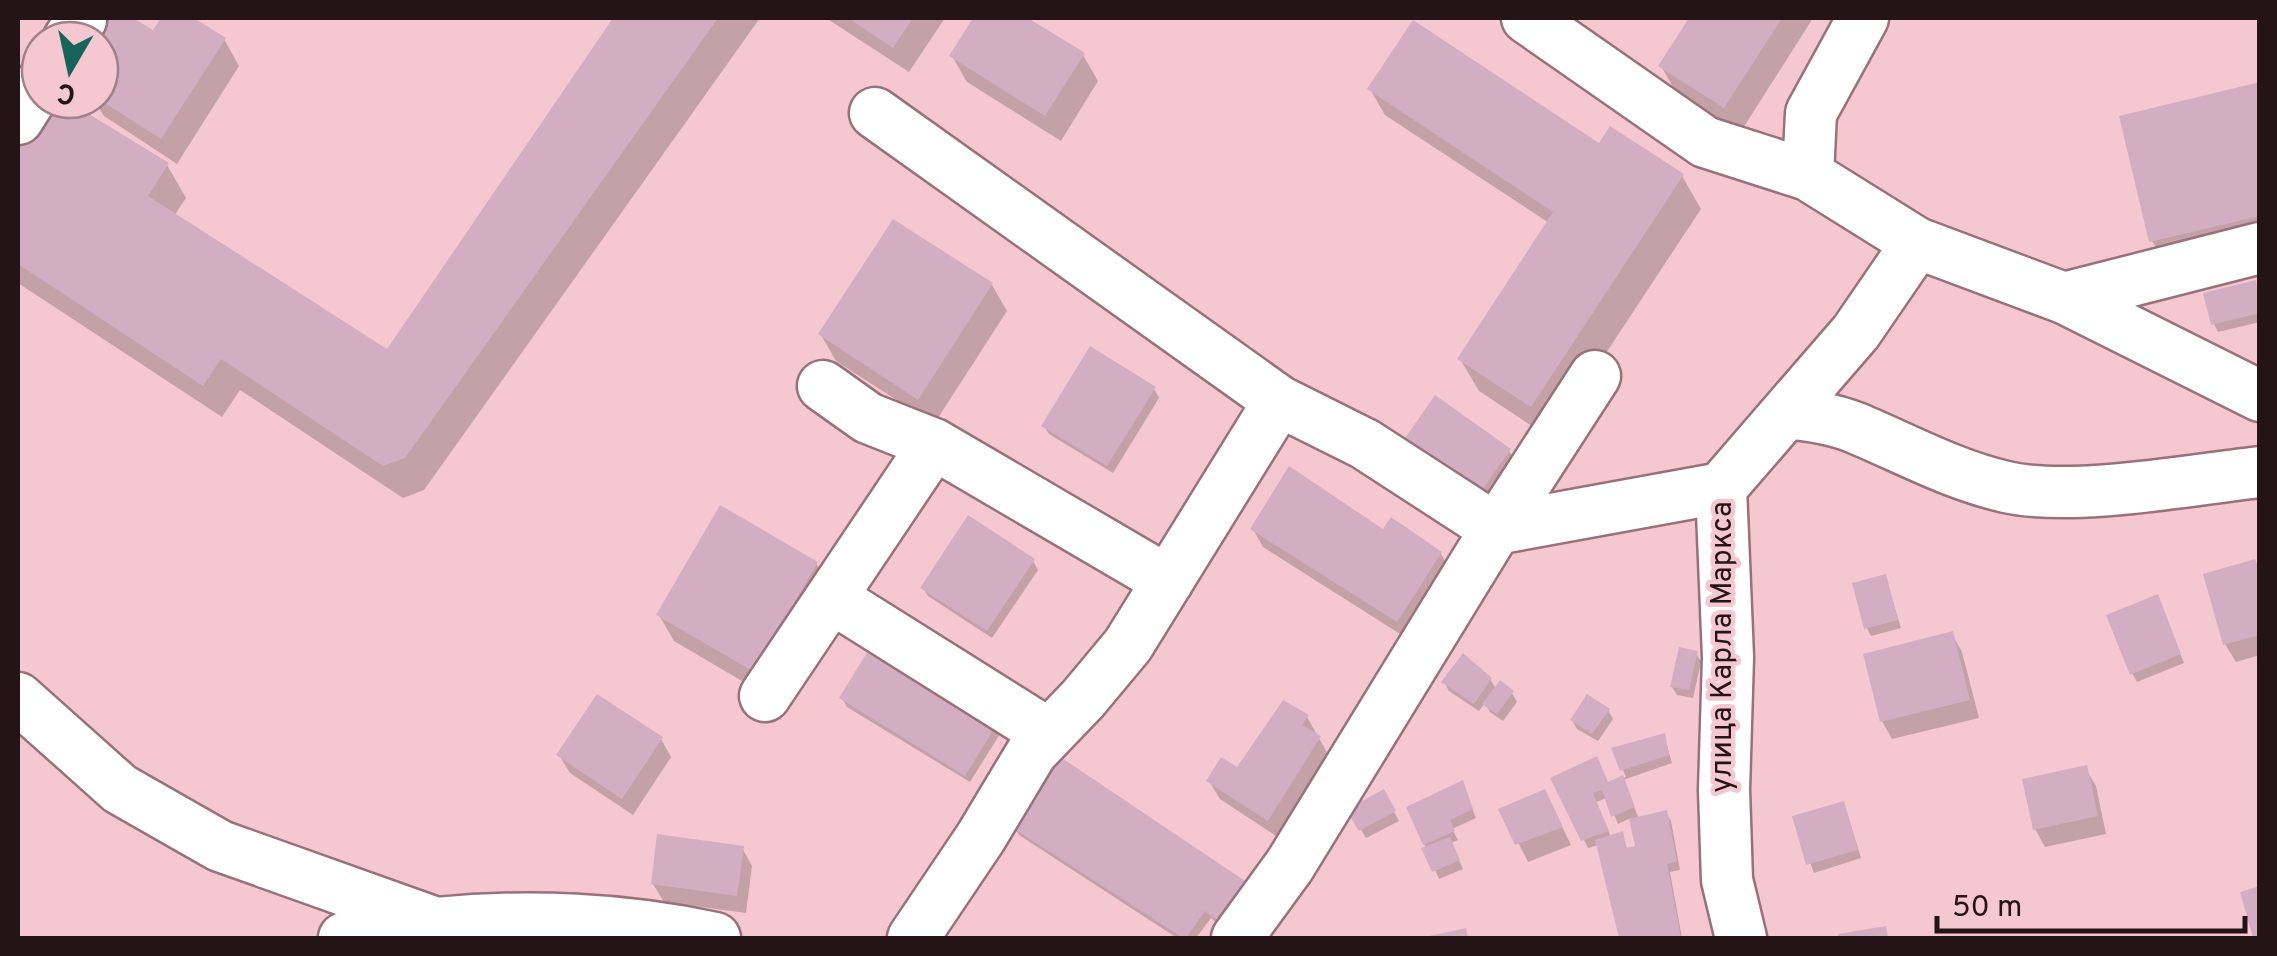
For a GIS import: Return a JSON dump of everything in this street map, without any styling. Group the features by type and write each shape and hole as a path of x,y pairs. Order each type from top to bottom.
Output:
{"street":[{"path":"1527,18 1705,142 1808,175 1918,243 2064,298 2260,396"},
{"path":"1808,175 1811,113 1863,18"},
{"path":"874,113 1279,401 1366,444 1496,529 1721,488"},
{"name":"улица Карла Маркса","path":"1741,938 1727,880 1724,790 1728,658 1721,488 1856,332 1918,243"},
{"path":"2064,298 2260,248"},
{"path":"1238,938 1290,865 1496,529 1595,376"},
{"path":"822,386 868,418 934,444 1168,581"},
{"path":"913,938 1047,733 1084,699 1128,646 1279,401"},
{"path":"1788,412 1855,427 1934,464 2008,488 2096,489 2260,472"},
{"path":"765,696 934,444"},
{"path":"832,598 1047,733"},
{"path":"18,698 120,789 220,846 436,923"},
{"path":"344,938 436,923 553,919 683,931 716,938"}],"building":[{"path":"133,18 153,30 161,18 194,18 226,38 161,139 120,113 120,20 101,20"},
{"path":"613,18 718,18 405,458 383,466 221,359 203,386 18,264 18,150 37,120 99,120 169,163 148,196 387,349"},
{"path":"848,18 913,18 893,48"},
{"path":"973,18 1028,18 1085,53 1045,116 949,56"},
{"path":"1689,18 1782,18 1724,108 1658,66"},
{"path":"1413,20 1599,143 1610,126 1684,174 1531,407 1457,359 1553,212 1367,89"},
{"path":"2260,82 2260,216 2149,242 2119,116"},
{"path":"893,219 993,283 918,400 818,334"},
{"path":"2256,280 2260,313 2211,325 2203,293"},
{"path":"1090,346 1156,387 1107,466 1041,426"},
{"path":"1435,395 1511,449 1475,500 1399,447"},
{"path":"1289,466 1383,529 1391,517 1442,552 1397,622 1250,529"},
{"path":"720,505 818,562 754,672 656,615"},
{"path":"968,515 1035,559 987,631 920,588"},
{"path":"2255,559 2260,573 2260,635 2223,645 2203,574"},
{"path":"1886,574 1898,620 1864,629 1852,583"},
{"path":"2158,594 2181,654 2130,675 2106,615"},
{"path":"1953,631 1970,700 1880,722 1863,654"},
{"path":"871,646 997,724 965,776 839,698"},
{"path":"1679,647 1698,651 1689,690 1670,687"},
{"path":"1463,653 1492,678 1474,704 1441,682"},
{"path":"1500,680 1514,691 1497,714 1482,704"},
{"path":"597,694 663,737 622,799 556,755"},
{"path":"1587,694 1610,709 1592,734 1570,720"},
{"path":"1283,700 1309,715 1302,725 1321,736 1268,821 1206,781 1221,757 1237,767"},
{"path":"1665,733 1669,755 1620,771 1611,748"},
{"path":"1056,754 1248,883 1221,923 1205,911 1183,938 1011,827"},
{"path":"1597,756 1608,782 1623,775 1635,807 1611,817 1602,790 1593,793 1609,831 1581,841 1550,778"},
{"path":"2087,765 2098,816 2033,830 2022,779"},
{"path":"1463,780 1473,809 1450,820 1455,831 1423,845 1406,807"},
{"path":"1384,789 1396,811 1359,831 1346,810"},
{"path":"1545,789 1563,827 1515,845 1498,809"},
{"path":"1844,801 1858,850 1806,865 1792,816"},
{"path":"1667,810 1677,861 1667,864 1681,938 1619,938 1595,840 1623,831 1626,848 1635,846 1629,819"},
{"path":"657,834 744,846 737,896 651,884"},
{"path":"1450,837 1460,860 1432,872 1421,848"},
{"path":"2260,886 2260,938 2253,938 2240,892"},
{"path":"1886,926 1888,938 1839,938 1838,934"},
{"path":"1466,928 1468,938 1425,938 1425,937"}]}
